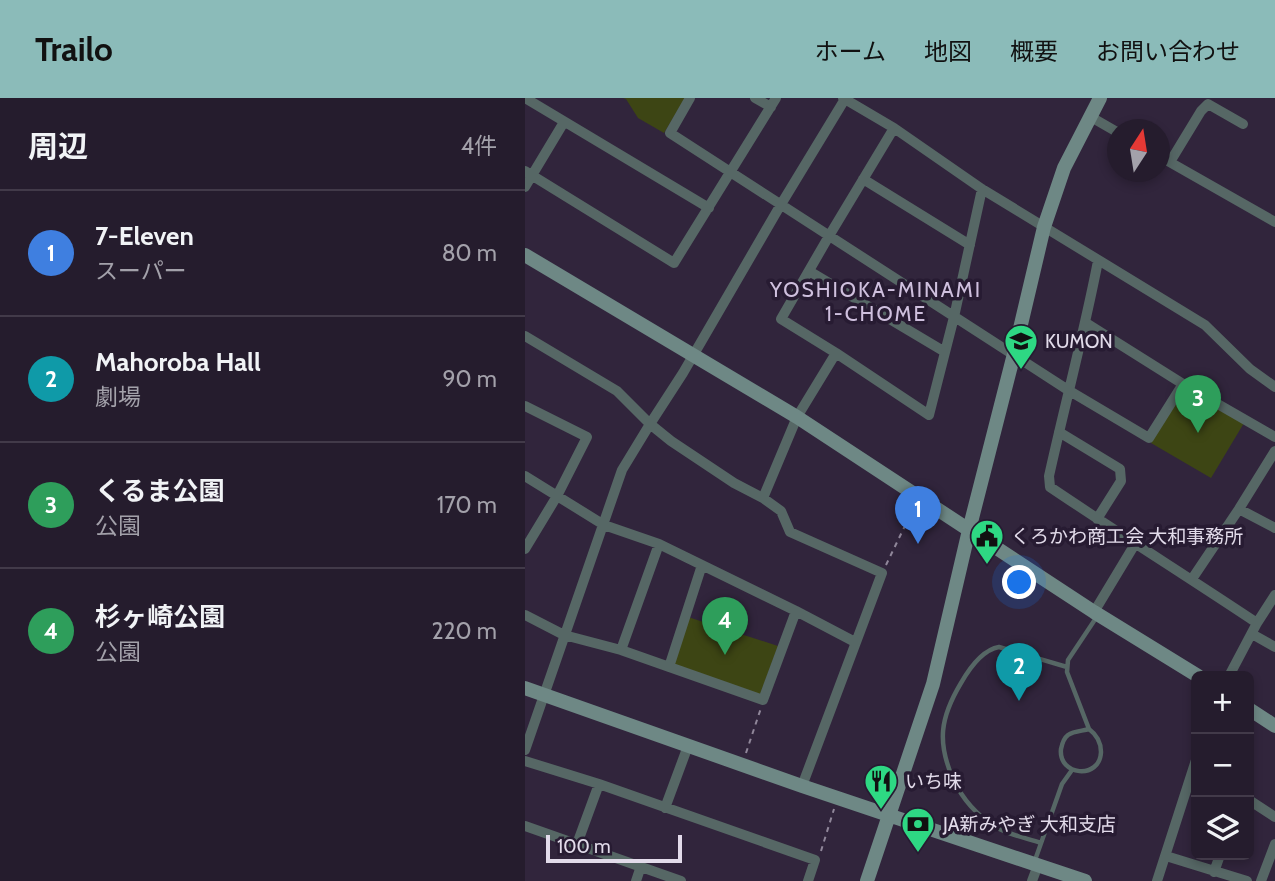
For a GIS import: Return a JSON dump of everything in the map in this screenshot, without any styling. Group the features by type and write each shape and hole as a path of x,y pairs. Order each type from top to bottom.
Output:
{"street":[{"path":"690,98 670,133 1068,390 1149,439 1182,384"},
{"path":"529,173 674,263 773,102 755,98"},
{"path":"525,750 622,470 694,356 844,98 894,128 982,189 1205,325 1250,369 1275,387"},
{"path":"867,881 933,684 1044,227 1064,168 1100,98"},
{"path":"525,99 709,208"},
{"path":"1243,124 1208,104 1170,162 1275,222"},
{"path":"1091,117 1107,126"},
{"path":"525,187 529,173 563,122"},
{"path":"894,128 781,318 929,415 982,189"},
{"path":"863,179 969,245"},
{"path":"525,255 797,417 1096,613 1191,672"},
{"path":"1098,261 1049,476 1050,487 1257,623"},
{"path":"809,271 945,352"},
{"path":"1086,323 1182,384 1275,437"},
{"path":"525,336 617,391 671,441 781,511 790,533 882,573 802,786"},
{"path":"763,498 797,417 836,353"},
{"path":"525,406 587,437 557,496 525,549"},
{"path":"1059,432 1120,469 1122,481 1097,519"},
{"path":"1192,579 1275,451"},
{"path":"525,476 604,525 659,544 855,642"},
{"path":"1239,509 1275,528"},
{"path":"621,650 659,544"},
{"path":"1096,613 1135,544"},
{"path":"669,667 702,565"},
{"path":"1232,671 1275,595"},
{"path":"525,615 564,635 621,650 763,700 796,611"},
{"path":"1252,634 1275,647"},
{"path":"525,688 802,786 1085,881"},
{"path":"1254,712 1275,726"},
{"path":"665,808 688,746"},
{"path":"525,761 599,784 815,860 808,881"},
{"path":"1157,881 1191,778"},
{"path":"577,844 599,784"},
{"path":"1254,803 1275,817"},
{"path":"525,826 681,881"},
{"path":"1261,881 1275,844"},
{"path":"1166,856 1247,881"},
{"path":"1214,872 1218,860"},
{"path":"1032,881 1036,864"},
{"path":"636,881 641,866"}],"lane":[{"path":"1089,729 1067,736 1063,743 1062,758 1065,765 1072,770 1089,771 1100,758 1100,742 1089,729 1067,672 1068,660 1096,613"},
{"path":"1041,843 998,828 968,805 959,792 944,757 944,719 950,701 968,671 993,648 999,647 1067,667"},
{"path":"1036,864 1062,784 1072,770"}],"path":[{"path":"882,573 920,497"},
{"path":"744,758 763,700"},
{"path":"815,860 819,856 834,808"}],"green space":[{"path":"623,98 685,98 664,133 638,118"},
{"path":"1184,389 1244,423 1211,478 1151,443"},
{"path":"688,617 778,646 760,695 672,664"}],"place":[{"name":"KUMON","path":"1021,371"},
{"name":"くるま公園","path":"1198,433"},
{"name":"7-Eleven","path":"918,544"},
{"name":"くろかわ商工会 大和事務所","path":"987,566"},
{"name":"杉ヶ崎公園","path":"725,655"},
{"name":"Mahoroba Hall","path":"1019,701"},
{"name":"いち味","path":"881,811"},
{"name":"JA新みやぎ 大和支店","path":"918,854"}],"district":[{"name":"YOSHIOKA-MINAMI 1-CHOME","path":"876,302"}]}
